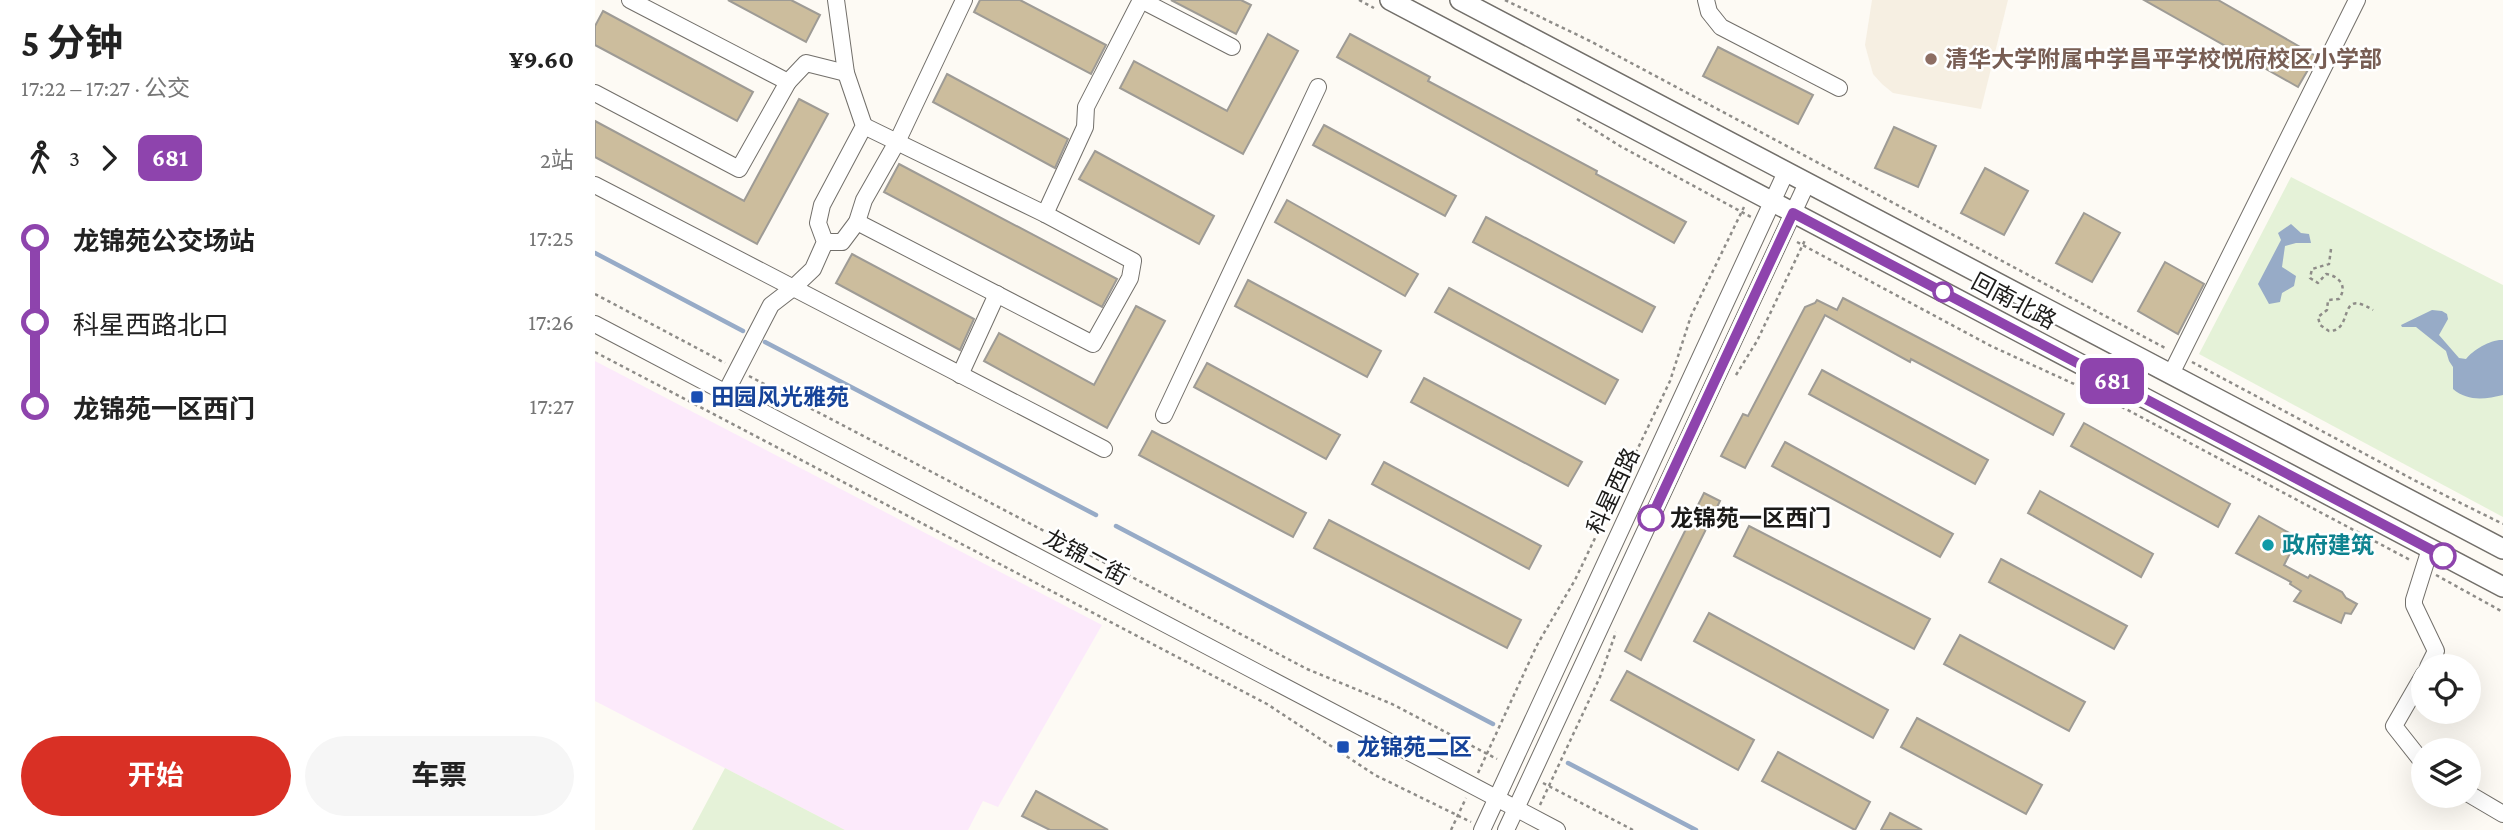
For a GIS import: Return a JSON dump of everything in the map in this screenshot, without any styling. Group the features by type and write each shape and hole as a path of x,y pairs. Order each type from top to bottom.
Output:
{"main road":[{"name":"回南北路","path":"1390,0 2503,587"},
{"name":"回南北路","path":"1460,0 2503,549"}],"street":[{"path":"630,0 788,82"},
{"path":"825,242 842,242 857,222 864,200 897,142 964,0"},
{"path":"1045,214 1085,127 1086,107 1141,0 1232,47"},
{"path":"1706,0 1709,12 1721,27 1839,88"},
{"path":"2171,374 2357,0"},
{"path":"835,1 846,73 864,126 1045,214 1133,261 1130,278 1093,344 857,222"},
{"path":"595,93 739,169 788,82 806,63 846,73"},
{"path":"1164,415 1318,87"},
{"path":"726,393 771,305 813,269 825,242 818,223 822,205 864,126"},
{"name":"科星西路","path":"1482,829 1786,172"},
{"name":"科星西路","path":"1506,830 1807,183"},
{"path":"595,185 1104,450"},
{"path":"960,375 997,294"},
{"name":"龙锦二街","path":"595,324 1557,830"},
{"path":"2430,549 2414,605 2436,651 2434,654"},
{"path":"2411,697 2395,726 2411,747"},
{"path":"2481,801 2503,814"}],"path":[{"path":"1504,0 1590,41 1871,191"},
{"path":"1451,830 1537,645 1575,580 1664,393 1691,316 1734,227"},
{"path":"2331,249 2329,264 2312,268 2310,278 2318,283 2326,274 2335,276 2341,282 2343,294 2339,299 2328,300 2327,310 2318,317 2320,325 2329,331 2338,329 2353,303 2362,303 2373,310"},
{"path":"1734,378 1757,341 1796,260"},
{"path":"1835,262 1991,346 2107,399 2503,612"},
{"path":"595,294 1307,669 1392,704 1511,766"},
{"path":"595,352 1267,704 1375,775 1482,829"},
{"path":"1534,818 1600,677 1618,626"},
{"path":"1531,776 1633,830"}],"shaded area":[{"name":"清华大学附属中学昌平学校悦府校区小学部","path":"1872,0 2008,0 1981,109 1893,93 1882,84 1873,74 1865,45"},
{"path":"595,361 1102,625 998,807 983,801 968,830 845,830 595,701"}],"green space":[{"path":"2291,177 2503,285 2503,517 2199,354"},
{"path":"725,768 845,830 692,830"}],"water":[{"path":"2291,224 2301,233 2309,234 2311,243 2285,246 2282,267 2296,276 2294,286 2282,293 2280,302 2269,304 2258,284 2281,240 2278,233"},
{"path":"2432,310 2447,314 2448,319 2439,335 2459,358 2466,359 2483,346 2503,340 2503,395 2471,398 2453,389 2453,367 2446,351 2416,327 2401,325"}],"building":[{"path":"728,0 791,0 820,15 806,42"},
{"path":"980,0 1020,0 1106,45 1091,74 974,12"},
{"path":"1171,0 1241,0 1251,5 1236,34"},
{"path":"2144,0 2218,0 2316,56 2298,87"},
{"path":"603,11 753,92 737,121 595,45 595,26"},
{"path":"1268,34 1298,51 1243,154 1120,88 1134,61 1227,111"},
{"path":"1350,34 1430,77 1428,81 1686,222 1674,243 1337,57"},
{"path":"1718,47 1813,95 1798,124 1703,76"},
{"path":"947,74 1068,139 1055,168 933,102"},
{"path":"799,99 828,114 757,244 595,157 595,121 744,201"},
{"path":"1324,125 1456,196 1445,216 1313,145"},
{"path":"1894,127 1936,146 1918,187 1875,168"},
{"path":"1095,151 1214,216 1199,244 1079,179"},
{"path":"899,164 1117,279 1102,307 884,192"},
{"path":"1985,168 2028,191 2004,235 1961,213"},
{"path":"1287,200 1418,274 1405,296 1275,222"},
{"path":"2084,213 2120,233 2092,282 2056,263"},
{"path":"1486,217 1655,307 1642,332 1473,242"},
{"path":"852,254 974,319 960,350 836,283"},
{"path":"2165,262 2204,284 2178,334 2138,311"},
{"path":"1248,280 1381,351 1367,377 1235,306"},
{"path":"1449,288 1618,380 1605,404 1435,312"},
{"path":"1843,298 2064,414 2053,435 1825,315 1745,468 1721,456 1743,414 1748,416 1805,307 1817,300 1837,310"},
{"path":"1136,306 1165,321 1107,428 984,361 999,333 1094,385"},
{"path":"1207,363 1340,435 1326,459 1194,387"},
{"path":"1822,370 1988,460 1975,484 1809,394"},
{"path":"1424,378 1582,462 1568,486 1411,402"},
{"path":"2084,423 2230,504 2218,527 2071,446"},
{"path":"1152,431 1306,513 1293,537 1139,455"},
{"path":"1785,442 1953,534 1940,557 1772,466"},
{"path":"1384,462 1541,546 1529,569 1372,484"},
{"path":"2040,491 2153,554 2141,577 2028,513"},
{"path":"1704,493 1720,501 1641,660 1625,651"},
{"path":"2259,516 2298,538 2284,565 2342,592 2346,598 2357,604 2351,614 2345,613 2341,623 2294,601 2301,591 2290,584 2291,582 2236,553"},
{"path":"1329,520 1521,620 1507,648 1314,548"},
{"path":"1749,526 1930,619 1914,649 1734,556"},
{"path":"2001,559 2127,626 2114,649 1989,582"},
{"path":"1709,613 1888,710 1873,738 1694,641"},
{"path":"1960,635 2085,702 2069,731 1944,664"},
{"path":"1627,671 1754,740 1738,770 1611,700"},
{"path":"1917,718 2042,785 2026,814 1901,747"},
{"path":"1778,752 1870,802 1855,830 1762,781"},
{"path":"1036,791 1108,830 1050,830 1022,816"},
{"path":"1890,813 1922,830 1881,830"}],"waterway":[{"path":"595,253 743,331"},
{"path":"765,342 1096,515"},
{"path":"1116,526 1493,724"},
{"path":"1568,763 1696,830"}],"bus line":[{"name":"681","path":"1651,518 1793,213 2443,556"}],"place":[{"name":"清华大学附属中学昌平学校悦府校区小学部","path":"1931,59"},
{"name":"田园风光雅苑","path":"697,397"},
{"name":"龙锦苑一区西门","path":"1651,518"},
{"name":"政府建筑","path":"2268,545"},
{"name":"龙锦苑二区","path":"1343,747"}]}
